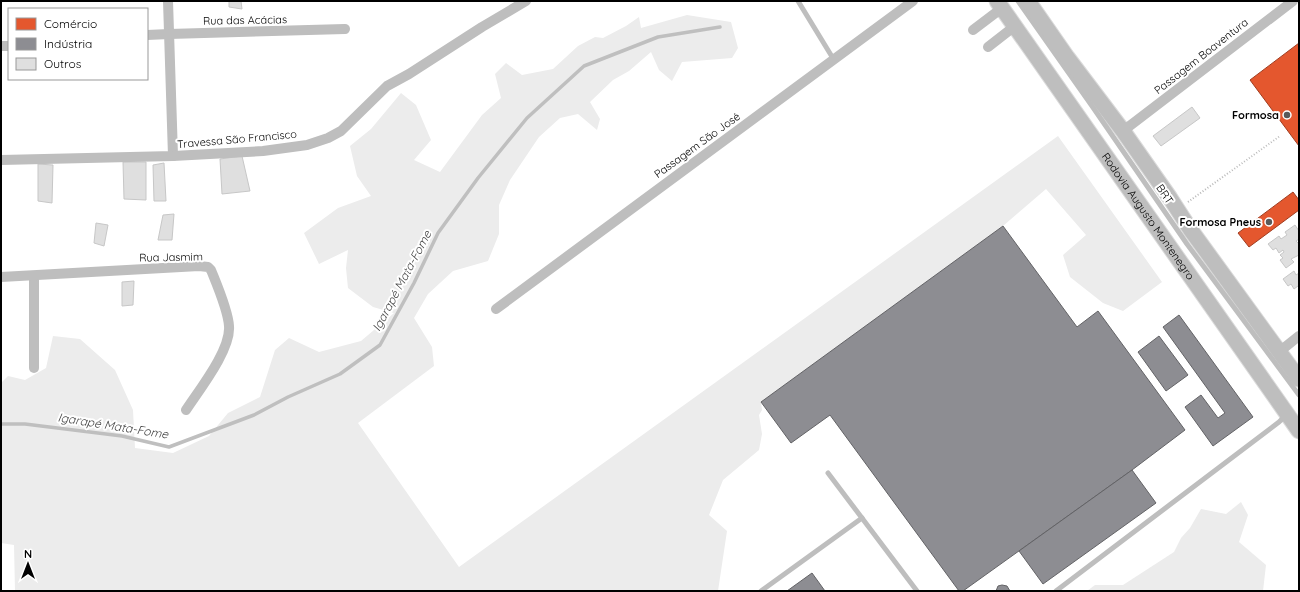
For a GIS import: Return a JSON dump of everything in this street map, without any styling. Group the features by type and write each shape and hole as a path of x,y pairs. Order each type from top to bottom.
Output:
{"main road":[{"path":"1028,1 1067,57 1123,131 1190,229 1299,380"},
{"name":"Rodovia Augusto Montenegro","path":"1000,5 1299,431"}],"street":[{"path":"168,1 173,156"},
{"name":"Travessa São Francisco","path":"1,160 173,156 263,151 307,145 328,138 341,131 387,86 409,74 482,27 526,1"},
{"name":"Passagem São José","path":"496,309 913,1"},
{"name":"Passagem Boaventura","path":"1123,131 1293,1"},
{"path":"973,30 1000,5"},
{"path":"988,47 1015,26"},
{"name":"Rua das Acácias","path":"148,35 345,29"},
{"name":"Rua Jasmim","path":"1,277 199,266 208,267 211,270 228,317 229,332 221,355 186,410"},
{"path":"34,276 34,368"},
{"path":"1279,352 1299,336"}],"lane":[{"path":"798,1 834,60"},
{"name":"BRT","path":"1018,1 1187,244 1299,395"},
{"path":"1056,591 1287,415"},
{"path":"828,473 917,591"},
{"path":"762,591 862,518"}],"path":[{"path":"1195,197 1280,136"}],"shaded area":[{"path":"687,15 731,22 738,48 732,58 682,62 672,81 659,70 651,52 629,71 613,80 590,102 600,119 597,130 578,114 560,118 539,137 510,180 499,205 499,234 488,261 453,271 428,294 414,318 432,347 434,366 358,423 459,567 1058,136 1162,282 1123,311 1103,303 1070,277 1063,255 1086,235 1046,189 1003,226 761,402 762,410 759,415 762,434 759,450 723,480 709,515 727,531 718,591 15,591 14,545 1,543 1,383 8,376 25,380 46,368 53,336 80,339 115,370 133,410 135,448 173,453 209,436 228,413 260,397 275,350 289,338 319,352 361,341 394,313 373,307 348,288 346,268 348,250 319,264 304,233 338,208 371,196 357,176 350,146 371,129 401,93 416,105 431,140 414,160 440,172 482,115 501,98 495,74 506,63 522,75 553,69 578,46 595,37 603,38 626,26 639,17 641,28"},
{"path":"1241,502 1248,515 1239,542 1266,565 1263,591 1087,591 1095,585 1123,585 1174,552 1181,538 1190,528 1201,509 1226,514"}],"building: Comércio":[{"name":"Formosa","path":"1299,43 1299,146 1250,80"},
{"name":"Formosa Pneus","path":"1293,192 1299,200 1299,210 1249,247 1238,233"}],"building: Indústria":[{"path":"1003,226 1077,327 1098,311 1185,430 1132,470 963,591 959,591 830,415 791,443 761,402"},
{"path":"1179,315 1253,417 1213,446 1185,407 1201,395 1218,418 1225,413 1163,327"},
{"path":"1159,336 1188,375 1166,391 1138,352"},
{"path":"1132,470 1156,503 1043,584 1019,551"},
{"path":"812,573 825,591 787,591"},
{"path":"998,586 1007,586 1010,591 996,591"}],"building: Outros":[{"path":"229,1 241,1 242,9 229,7"},
{"path":"1192,107 1200,118 1161,146 1153,136"},
{"path":"242,156 250,191 222,194 220,159"},
{"path":"123,162 146,162 146,200 124,199"},
{"path":"164,163 166,201 154,201 153,165"},
{"path":"38,164 53,165 52,203 38,201"},
{"path":"174,214 172,240 158,240 163,215"},
{"path":"96,223 108,225 104,246 94,243"},
{"path":"1295,225 1299,231 1299,239 1296,241 1299,244 1299,255 1291,259 1294,262 1286,268 1280,260 1283,258 1280,255 1284,252 1283,250 1279,253 1276,248 1273,250 1268,244 1279,236 1281,239 1287,235 1285,232"},
{"path":"1294,271 1296,275 1299,273 1299,287 1298,286 1294,289 1291,284 1288,286 1283,279"},
{"path":"134,281 133,305 122,306 122,282"}],"waterway":[{"name":"Igarapé Mata-Fome","path":"1,424 25,424 122,436 169,447 254,415 288,397 340,374 380,345 414,283 438,233 478,178 527,118 584,66 658,37 720,27"}],"place":[{"name":"Formosa","path":"1287,115"},
{"name":"Formosa Pneus","path":"1269,222"}]}
